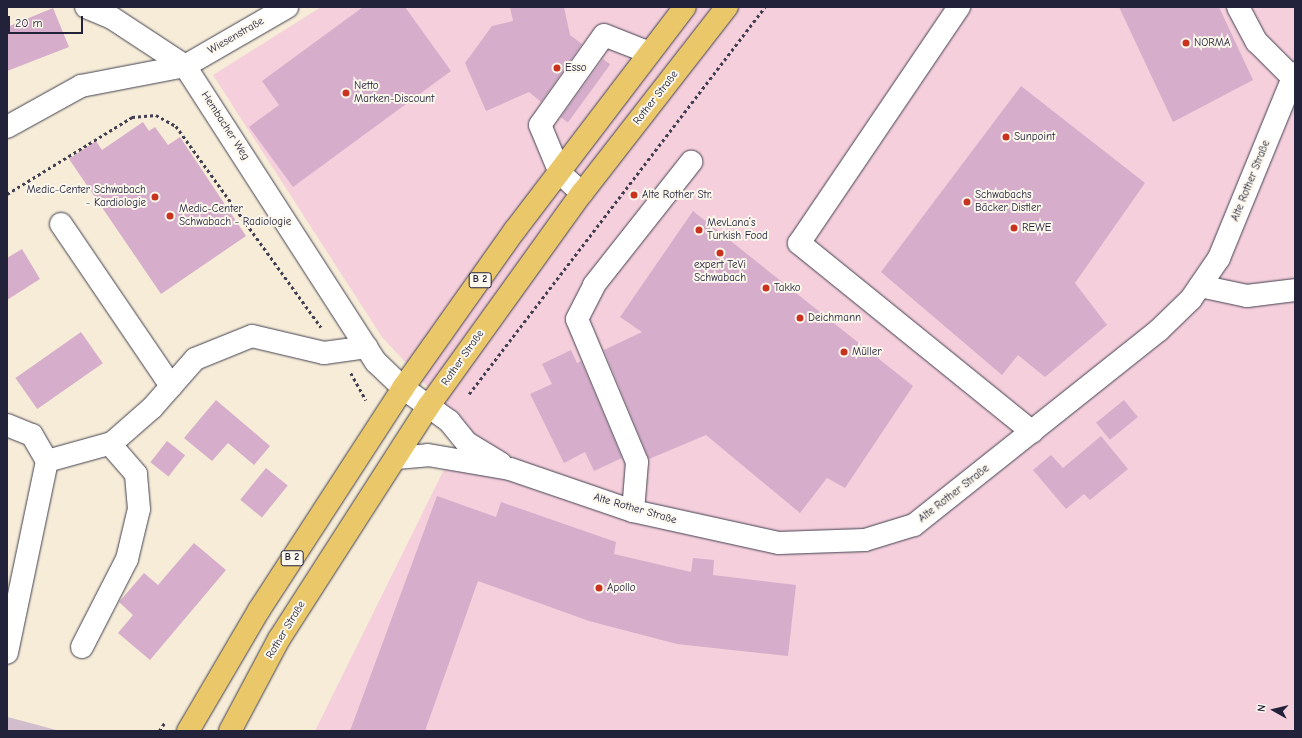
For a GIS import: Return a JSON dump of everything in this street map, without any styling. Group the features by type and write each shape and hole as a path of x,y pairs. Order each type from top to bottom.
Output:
{"main road":[{"name":"B 2","path":"188,731 259,610 403,388 560,173 685,7"},
{"name":"Rother Straße","path":"230,731 279,640 428,407 582,193 727,7"}],"street":[{"path":"86,7 112,18 185,66"},
{"name":"Wiesenstraße","path":"185,66 287,7"},
{"path":"959,7 799,244 1032,432"},
{"path":"1238,7 1257,42 1294,78"},
{"path":"582,193 560,173 540,126 604,35 650,53"},
{"path":"7,127 81,86 185,66"},
{"name":"Hembacher Weg","path":"185,66 367,347 403,388 428,407"},
{"name":"Alte Rother Straße","path":"396,458 428,455 510,469 633,511 778,542 865,540 914,525 1158,331 1200,286 1219,258 1294,78"},
{"path":"633,511 637,462 577,319 594,285 691,162"},
{"path":"61,224 171,386"},
{"path":"1200,286 1247,296 1295,290"},
{"path":"47,461 110,444 152,408 195,359 252,336 324,353 340,352 367,347"},
{"name":"Alte Rother Straße","path":"428,407 449,421 467,443 510,469"},
{"path":"7,425 32,434 47,461 7,653"},
{"path":"82,647 127,559 139,509 136,474 110,444"}],"path":[{"path":"449,421 765,7"},
{"path":"7,194 132,117 156,115 176,126 340,352 367,401 366,407"}],"shaded area":[{"path":"321,7 1295,7 1295,731 315,731 465,427 382,337 213,75"},
{"path":"7,717 15,719 60,731 7,731"}],"building":[{"name":"Netto Marken-Discount","path":"363,7 405,7 451,71 293,187 249,127 279,105 262,81"},
{"path":"510,7 564,7 570,35 582,44 541,102 529,92 486,111 465,63 492,26 513,21"},
{"name":"NORMA","path":"1119,7 1219,7 1253,80 1173,122"},
{"path":"53,8 69,47 7,71 7,27"},
{"path":"603,59 610,64 568,123 561,117"},
{"name":"REWE","path":"1021,86 1145,183 1075,283 1107,325 1045,377 1018,355 1002,375 881,272"},
{"name":"Medic-Center Schwabach - Radiologie","path":"143,122 149,131 155,127 168,145 180,137 246,236 161,294 69,159 96,141 102,150"},
{"path":"693,211 913,386 845,488 827,478 800,513 706,435 649,459 604,350 642,332 620,317"},
{"path":"22,249 40,279 7,300 7,258"},
{"path":"81,332 103,363 37,409 15,378"},
{"path":"571,350 577,363 581,361 622,458 594,471 585,452 564,463 530,394 552,384 542,364"},
{"path":"216,400 270,446 254,465 228,443 212,461 184,438"},
{"path":"1124,400 1138,417 1110,440 1096,423"},
{"path":"1101,436 1128,469 1090,500 1084,494 1066,509 1033,470 1051,455 1063,468"},
{"path":"167,441 185,455 169,476 150,462"},
{"path":"266,468 288,486 262,517 240,500"},
{"path":"437,496 496,517 501,502 616,542 614,554 691,572 693,558 714,560 713,575 796,585 788,656 677,644 589,621 478,581 425,731 350,731"},
{"path":"194,543 226,570 150,660 118,633 133,615 119,602 144,573 158,585"}],"place":[{"name":"NORMA","path":"1186,43"},
{"name":"Esso","path":"557,68"},
{"name":"Netto Marken-Discount","path":"346,93"},
{"name":"Sunpoint","path":"1006,137"},
{"name":"Alte Rother Str.","path":"634,195"},
{"name":"Medic-Center Schwabach - Kardiologie","path":"155,197"},
{"name":"Schwabachs Bäcker Distler","path":"967,202"},
{"name":"Medic-Center Schwabach - Radiologie","path":"170,216"},
{"name":"REWE","path":"1014,228"},
{"name":"MevLana’s Turkish Food","path":"699,230"},
{"name":"expert TeVi Schwabach","path":"720,253"},
{"name":"Takko","path":"766,288"},
{"name":"Deichmann","path":"800,318"},
{"name":"Müller","path":"844,352"},
{"name":"Apollo","path":"599,588"}]}
